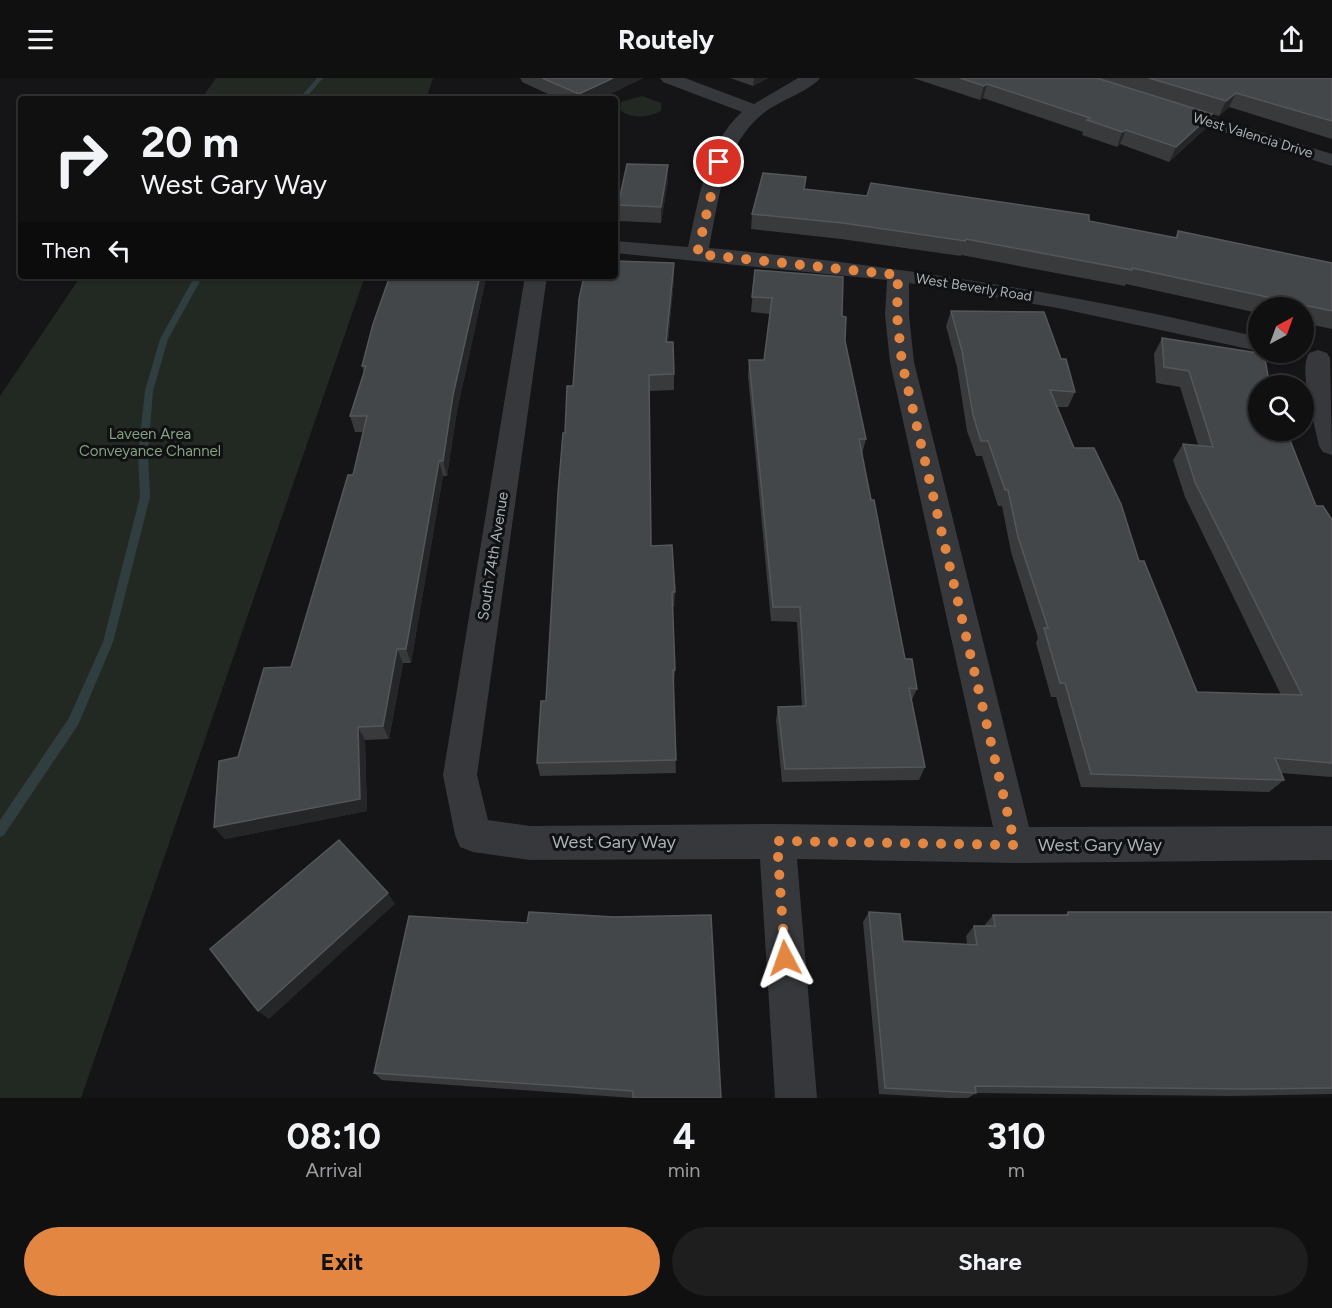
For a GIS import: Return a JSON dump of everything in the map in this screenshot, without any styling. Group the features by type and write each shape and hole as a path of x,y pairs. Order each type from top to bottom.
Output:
{"street":[{"path":"669,78 756,111"},
{"path":"697,254 719,162 727,141 741,122 811,78"},
{"name":"West Valencia Drive","path":"1148,102 1332,160"},
{"name":"West Beverly Road","path":"618,248 898,275 1076,305 1248,342"},
{"path":"898,275 897,315 902,363 1015,845"},
{"name":"South 74th Avenue","path":"473,835 460,775 536,279"},
{"path":"1315,357 1332,446"},
{"name":"West Gary Way","path":"473,835 530,843 777,841 1015,845 1332,843"},
{"path":"777,841 796,1098"}],"green space":[{"path":"216,78 433,78 427,96 203,96"},
{"path":"642,96 661,103 661,111 640,116 629,115 620,110 621,102"},
{"name":"Laveen Area Conveyance Channel","path":"79,279 364,279 81,1098 0,1098 0,396"}],"building":[{"path":"542,78 613,78 579,94"},
{"path":"960,78 1097,78 1212,114 1176,147 1126,130 1122,132 1087,120 1090,118 987,84 984,86"},
{"path":"1149,78 1332,78 1332,121 1236,93 1226,101"},
{"path":"627,164 668,165 661,207 618,205"},
{"path":"763,173 806,177 804,189 867,196 871,183 1089,215 1089,221 1177,238 1178,231 1332,263 1332,311 1314,307 1314,297 1267,297 1132,268 1132,270 966,239 965,241 843,223 752,214"},
{"path":"618,261 674,263 666,342 673,342 674,374 649,375 651,546 672,545 675,592 672,592 676,760 537,763 541,701 546,701 558,493 563,433 565,433 567,386 573,386 579,299 583,279 618,279"},
{"path":"755,270 843,277 842,316 846,317 845,341 866,439 859,439 871,500 874,500 905,659 912,659 917,689 909,688 925,767 785,769 778,707 806,706 800,607 773,607 749,360 764,360 772,298 752,297"},
{"path":"389,279 479,279 453,395 443,461 439,461 406,649 397,649 383,726 358,727 360,799 214,827 219,761 238,757 264,668 291,667 348,475 353,475 367,416 350,416 366,366 362,366 373,324"},
{"path":"951,311 1044,312 1061,359 1066,359 1075,392 1050,390 1074,448 1094,448 1121,504 1139,561 1144,561 1197,692 1302,695 1195,482 1183,444 1213,447 1189,371 1164,367 1162,338 1248,351 1248,363 1266,363 1268,375 1248,375 1248,441 1290,441 1316,506 1323,506 1332,520 1332,763 1275,758 1284,780 1091,774 1065,683 1060,683 1044,628 1048,628 1018,537 1008,490 1005,490 988,441 981,441 973,415 962,351"},
{"path":"339,840 388,893 258,1011 210,949"},
{"path":"529,912 614,917 711,915 721,1098 633,1098 633,1091 374,1073 409,916 527,923"},
{"path":"869,912 900,914 903,941 977,945 974,926 995,926 993,915 1068,915 1068,912 1332,912 1332,1088 975,1086 976,1093 885,1088"}],"waterway":[{"path":"305,96 320,78"},
{"path":"0,831 74,721 108,642 145,497 143,454 149,391 164,339 197,279"}],"route":[{"path":"719,162 697,254 898,275 897,315 902,363 1015,845 777,841 785,958"}]}
